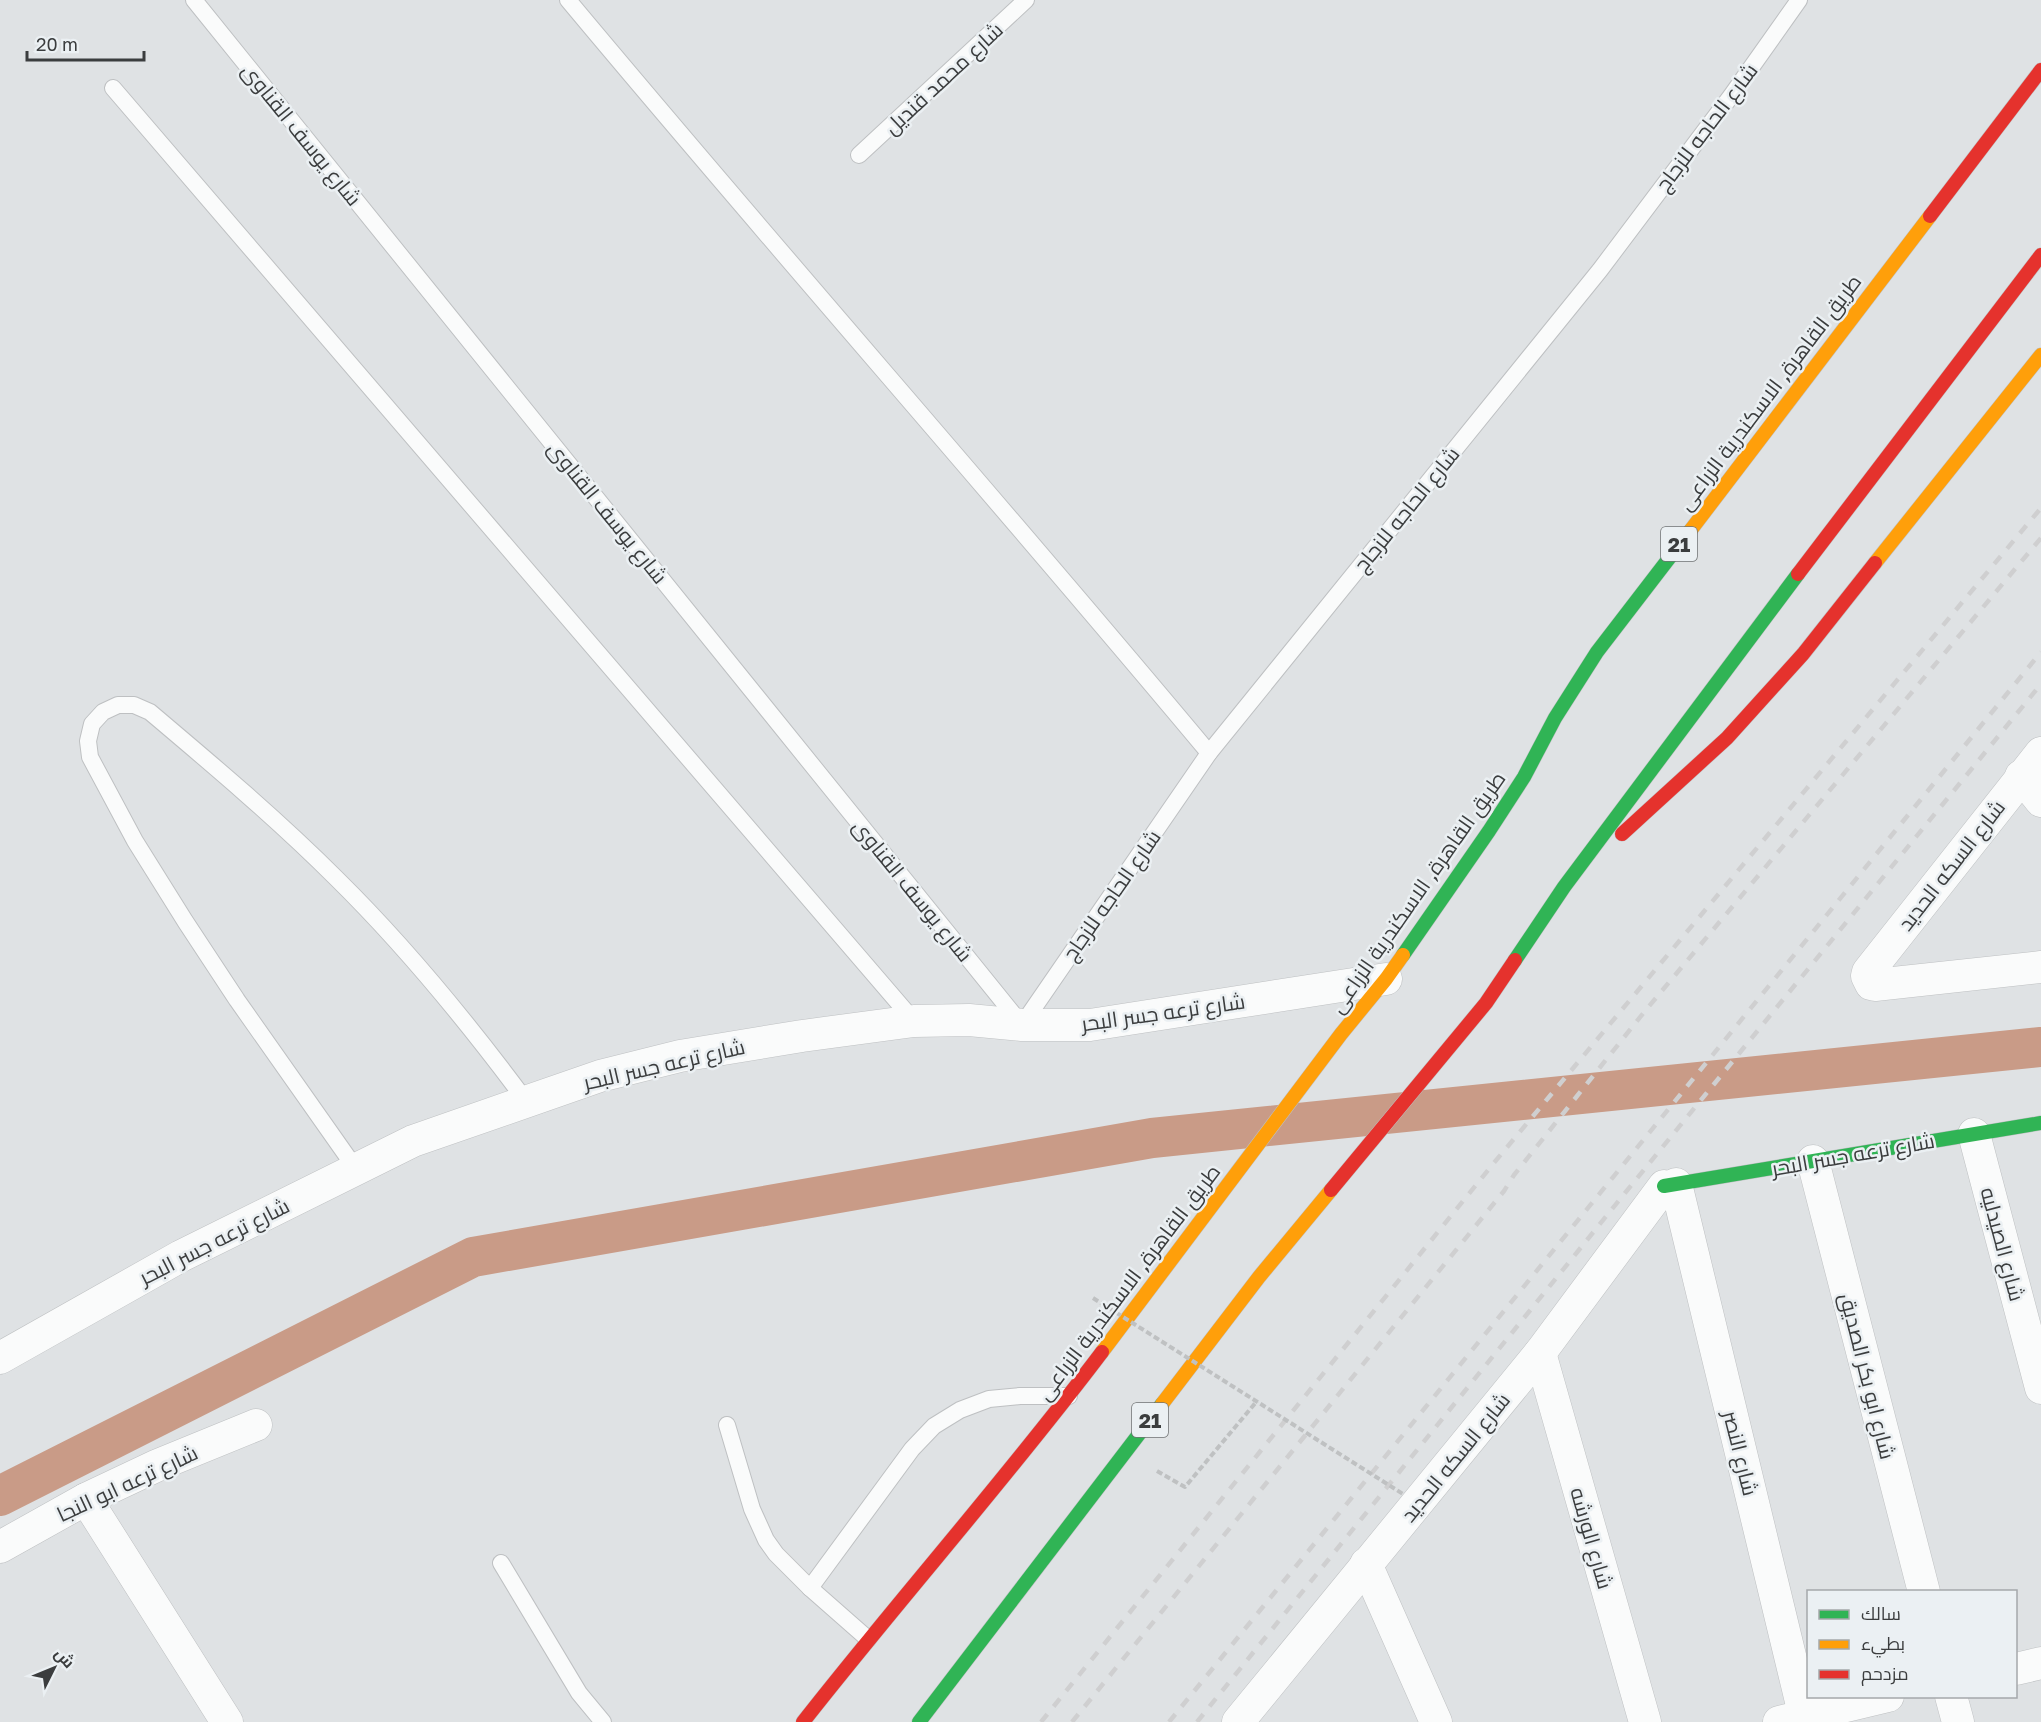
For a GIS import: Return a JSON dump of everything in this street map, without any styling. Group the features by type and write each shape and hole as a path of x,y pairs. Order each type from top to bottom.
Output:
{"main road":[{"name":"طريق القاهرة, الاسكندرية الزراعى","path":"803,1722 868,1639 1069,1396 1341,1034 1386,979 1524,777 1555,718 1597,652 2041,70"},
{"name":"21","path":"919,1722 1259,1277 1486,1003 1564,888 2041,255"},
{"path":"1564,888 1727,738 1803,654 2041,356"},
{"name":"شارع ترعه جسر البحر","path":"1670,1185 2041,1123"}],"street":[{"name":"شارع السكه الحديد","path":"2041,753 1868,972 1868,980 1875,986 2041,967"},
{"path":"2021,776 2041,801"},
{"name":"شارع ترعه جسر البحر","path":"0,1358 181,1256 412,1141 600,1076 680,1056 914,1021 969,1020 1022,1025 1090,1025 1386,979"},
{"name":"شارع الصيدليه","path":"1974,1134 2041,1388"},
{"name":"شارع ابو بكر الصديق","path":"1813,1161 1923,1590"},
{"name":"شارع السكه الحديد","path":"1238,1722 1540,1353 1670,1185"},
{"name":"شارع النصر","path":"1670,1185 1797,1720"},
{"name":"شارع الورشه","path":"1540,1353 1645,1722"},
{"name":"شارع ترعه ابو النجا","path":"0,1547 86,1499 158,1465 256,1425"},
{"path":"86,1499 227,1722"},
{"path":"1366,1564 1436,1722"},
{"path":"2017,1669 2041,1663"},
{"path":"1797,1720 1880,1698"},
{"path":"1952,1698 1958,1722"}],"lane":[{"name":"شارع يوسف القناوى","path":"194,0 1022,1025"},
{"path":"568,0 1077,594 1209,753"},
{"name":"شارع محمد قنديل","path":"860,155 1026,0"},
{"name":"شارع الحاجه للزجاج","path":"1022,1025 1209,753 1600,270 1731,96 1799,0"},
{"path":"113,88 914,1021"},
{"path":"356,1169 237,1000 135,841 90,757 88,741 92,724 103,712 118,705 135,705 150,712 279,823 338,879 443,993 526,1101"},
{"path":"810,1588 912,1449 934,1426 960,1410 989,1399 1020,1396 1069,1396"},
{"path":"727,1425 758,1525 776,1554 810,1588 868,1639"},
{"path":"501,1563 579,1693 603,1722"}],"path":[{"path":"1093,1298 1403,1494"},
{"path":"1185,1487 1257,1401"}],"waterway":[{"path":"0,1496 473,1257 1152,1138 2041,1047"}],"railway":[{"path":"1041,1722 1493,1164 2041,508"},
{"path":"1072,1722 1504,1191 1514,1175 1645,1011 2041,538"},
{"path":"1169,1722 2041,652"},
{"path":"1197,1722 2041,684"}],"traffic: fast":[{"path":"1403,955 1524,777 1555,718 1597,652 1690,531"},
{"path":"1515,960 1564,887 1798,574"},
{"path":"1664,1186 2041,1123"},
{"path":"919,1722 1162,1404"}],"traffic: slow":[{"path":"1690,531 1930,216"},
{"path":"1875,563 2041,355"},
{"path":"1102,1352 1403,955"},
{"path":"1162,1404 1259,1277 1331,1190"}],"traffic: jam":[{"path":"1930,216 2041,70"},
{"path":"1798,574 2041,255"},
{"path":"1622,834 1727,738 1803,654 1875,563"},
{"path":"1331,1190 1486,1003 1515,960"},
{"path":"803,1722 1102,1352"}]}
